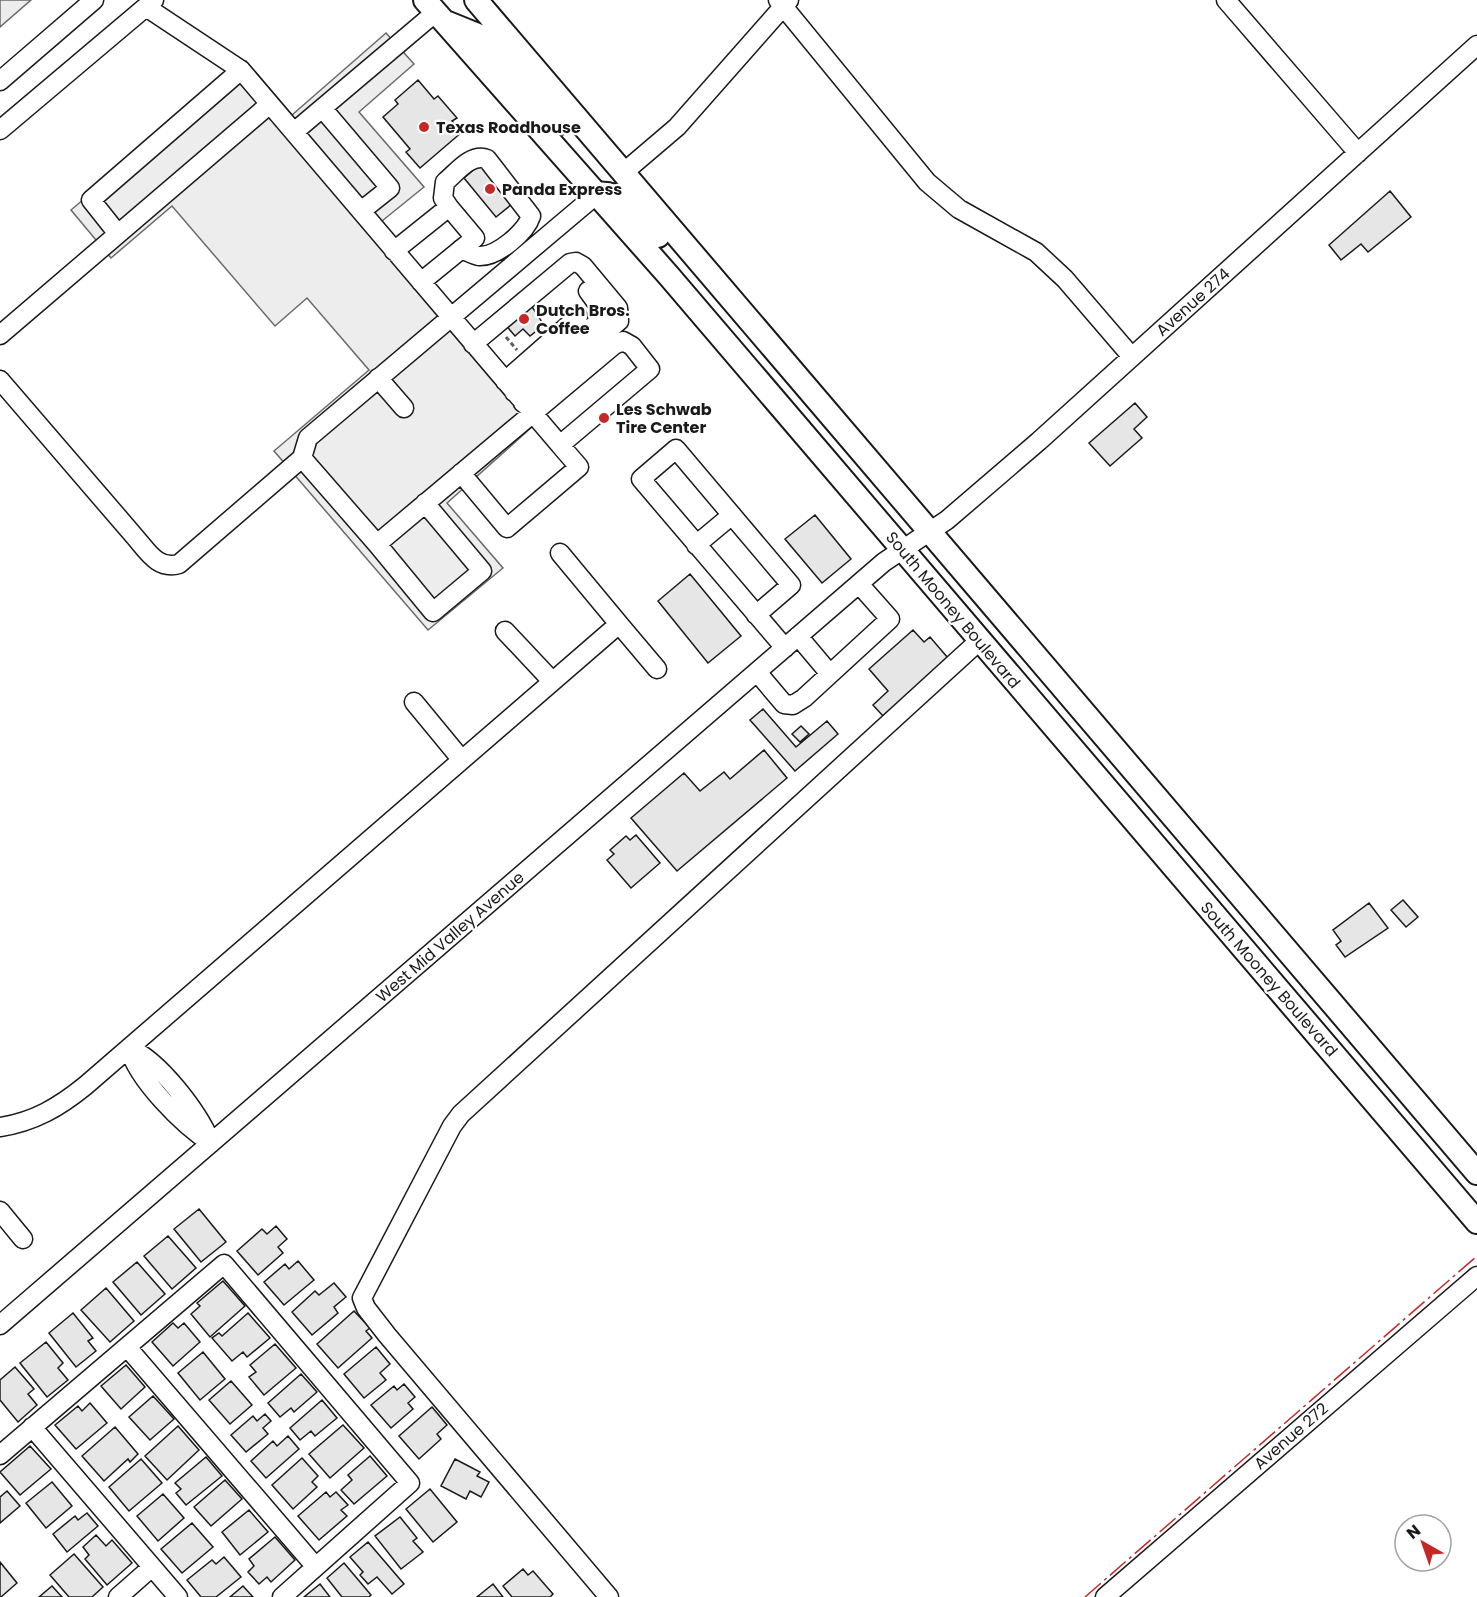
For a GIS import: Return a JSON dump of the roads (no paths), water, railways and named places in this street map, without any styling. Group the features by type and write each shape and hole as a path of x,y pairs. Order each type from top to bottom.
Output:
{"main road":[{"name":"South Mooney Boulevard","path":"476,0 1477,1173"},
{"name":"South Mooney Boulevard","path":"435,11 597,194 1477,1222"},
{"path":"435,11 480,36 516,72 596,162 610,171 623,172"},
{"path":"597,194 605,193 619,197 639,215 742,328 770,345"}],"street":[{"path":"0,81 94,0"},
{"path":"1226,0 1358,153"},
{"path":"623,172 676,127 783,2 927,182 959,209 1036,252 1065,279 1132,357"},
{"path":"0,130 150,3 241,70 450,317 478,340 519,397 579,467 507,528 461,473"},
{"path":"294,132 435,11"},
{"name":"Avenue 274","path":"902,550 930,532 1023,455 1477,45"},
{"path":"118,234 91,200 241,70"},
{"path":"0,335 270,104"},
{"path":"323,108 390,188 361,211"},
{"path":"421,282 461,249 475,238 443,198 445,182 472,159 480,157 487,159 528,208 531,216 528,223 503,247 490,254 478,256 461,249"},
{"path":"0,380 158,563 168,567 179,564 302,458 308,438 597,194"},
{"path":"394,251 448,207"},
{"path":"377,544 461,473 519,397 602,319 604,313 575,275 570,272 560,272 478,340"},
{"path":"519,397 526,362 578,316"},
{"path":"519,397 614,345 623,341 632,346 650,369 560,445"},
{"path":"378,378 405,408"},
{"path":"756,615 791,585 676,449 641,479 756,615 830,674"},
{"path":"302,458 433,612 482,571 425,503"},
{"path":"696,544 732,515"},
{"name":"West Mid Valley Avenue","path":"0,1325 859,584 902,550"},
{"path":"560,553 657,669"},
{"path":"757,672 788,706 794,705 830,674 890,619 859,584"},
{"path":"0,1127 17,1125 62,1105 619,624"},
{"path":"505,631 552,681"},
{"path":"609,1597 387,1335 366,1308 362,1298 406,1209 461,1114 860,747 979,641"},
{"path":"414,702 461,759"},
{"path":"129,1048 144,1054 202,1121 211,1143"},
{"path":"0,1211 23,1239"},
{"path":"0,1455 224,1264 410,1483 282,1597"},
{"name":"Avenue 272","path":"1105,1597 1477,1276"},
{"path":"127,1347 315,1566"},
{"path":"32,1427 178,1597"},
{"path":"118,1597 152,1567"}],"place":[{"name":"Texas Roadhouse","path":"424,127"},
{"name":"Panda Express","path":"490,189"},
{"name":"Dutch Bros. Coffee","path":"524,319"},
{"name":"Les Schwab Tire Center","path":"604,418"}]}
